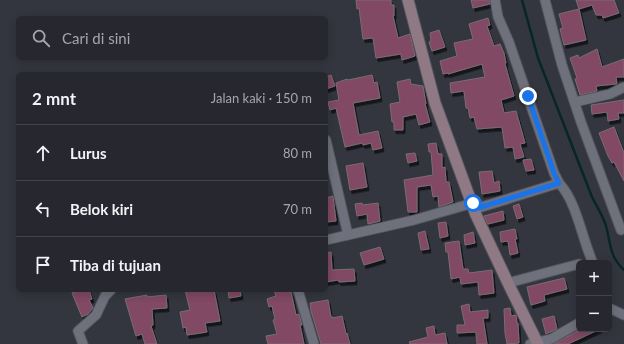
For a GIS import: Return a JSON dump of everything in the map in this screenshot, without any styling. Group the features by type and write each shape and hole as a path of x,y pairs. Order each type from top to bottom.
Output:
{"main road":[{"path":"408,0 435,103 474,206 535,343"}],"street":[{"path":"495,0 498,17 509,42 554,173 568,195 580,224 589,260"},
{"path":"547,1 562,65 620,230"},
{"path":"575,102 610,94 624,87"},
{"path":"328,149 348,235"},
{"path":"328,240 474,206 559,183"},
{"path":"508,283 576,265"},
{"path":"83,344 78,331 96,315 105,296 109,292"},
{"path":"299,292 314,344"},
{"path":"612,309 624,315"},
{"path":"535,343 551,339 576,325"}],"building":[{"path":"356,0 391,0 391,5 394,5 393,16 398,38 410,34 415,56 402,60 401,54 376,58 373,38 363,39 359,8 357,9"},
{"path":"471,0 489,0 490,4 473,8"},
{"path":"576,0 614,0 619,13 603,18 602,15 596,15 592,5 579,9"},
{"path":"579,9 586,40 564,45 560,29 563,28 559,14"},
{"path":"488,18 490,25 487,26 494,46 500,44 504,53 505,64 514,96 501,100 504,113 516,111 525,143 520,144 524,157 515,159 513,147 505,148 502,127 477,129 474,117 470,118 468,108 466,108 464,91 451,93 450,83 485,77 482,64 448,74 443,74 440,61 457,56 454,43 473,39 469,24"},
{"path":"439,30 445,47 432,51 429,42 431,41 430,33"},
{"path":"597,49 602,67 624,59 624,77 616,77 617,84 596,86 597,91 580,95 575,79 577,78 570,58 578,55 579,58"},
{"path":"331,75 335,86 328,88 328,76"},
{"path":"372,75 374,83 377,82 380,98 353,103 359,135 378,131 382,148 373,150 371,143 363,145 362,143 345,147 336,108 330,110 328,102 339,100 336,83 347,79"},
{"path":"410,79 411,84 423,86 425,104 430,122 419,125 416,114 403,117 403,130 394,130 394,122 392,122 390,104 400,102 397,82"},
{"path":"624,100 624,113 618,113 619,119 608,121 607,112 592,114 591,105"},
{"path":"614,127 624,153 624,181 614,162 612,163 608,156 599,133"},
{"path":"436,143 438,154 442,154 442,168 445,167 446,182 449,182 453,202 439,207 438,196 433,197 431,185 417,187 417,212 408,212 404,180 433,175 431,152 429,152 428,144"},
{"path":"415,153 417,161 408,163 406,154"},
{"path":"531,159 534,170 526,171 523,160"},
{"path":"363,163 367,187 350,190 346,166"},
{"path":"492,171 494,183 499,181 500,191 482,194 479,172"},
{"path":"333,196 336,221 328,222 328,197"},
{"path":"362,203 363,205 378,203 380,221 368,224 367,214 357,216 355,204"},
{"path":"519,204 523,217 517,219 513,206"},
{"path":"503,211 504,220 488,224 484,216"},
{"path":"446,222 448,236 440,238 438,223"},
{"path":"515,229 517,239 515,239 518,253 510,255 508,241 501,242 500,232"},
{"path":"425,231 429,249 421,250 418,233"},
{"path":"473,232 475,243 465,245 464,235"},
{"path":"459,241 463,269 468,269 469,273 492,270 494,293 479,295 478,282 461,284 460,277 451,279 448,252 446,252 445,243"},
{"path":"380,247 384,259 364,265 360,253"},
{"path":"331,252 332,270 354,269 355,281 339,282 338,280 328,282 328,253"},
{"path":"564,278 567,289 544,295 545,301 531,305 527,287"},
{"path":"90,292 92,299 89,300 93,308 88,314 82,317 72,293"},
{"path":"186,292 214,292 220,321 205,323 207,332 187,335 186,327 183,328 180,312 190,310"},
{"path":"228,292 240,292 241,296 229,298"},
{"path":"275,292 291,292 296,315 299,314 302,325 300,325 304,344 268,344 266,336 277,334 273,320 275,319 272,306 269,307 267,299 276,296"},
{"path":"147,295 147,297 166,295 167,308 152,309 153,325 151,326 157,344 145,344 142,334 136,336 125,299"},
{"path":"328,300 331,317 342,316 350,344 321,344 310,303"},
{"path":"469,304 470,312 488,310 488,318 483,318 487,344 477,344 476,332 457,333 457,325 465,325 461,306"},
{"path":"510,308 511,316 516,315 519,343 507,344 504,309"},
{"path":"554,316 557,329 546,334 542,319"},
{"path":"434,326 435,335 445,333 447,344 410,344 409,342 428,337 426,328"},
{"path":"576,332 594,332 568,344 554,344"}],"waterway":[{"path":"522,0 538,58 592,197 605,222 613,255 624,270"}],"route":[{"path":"473,203 475,209 559,183 554,173 528,96"}]}
